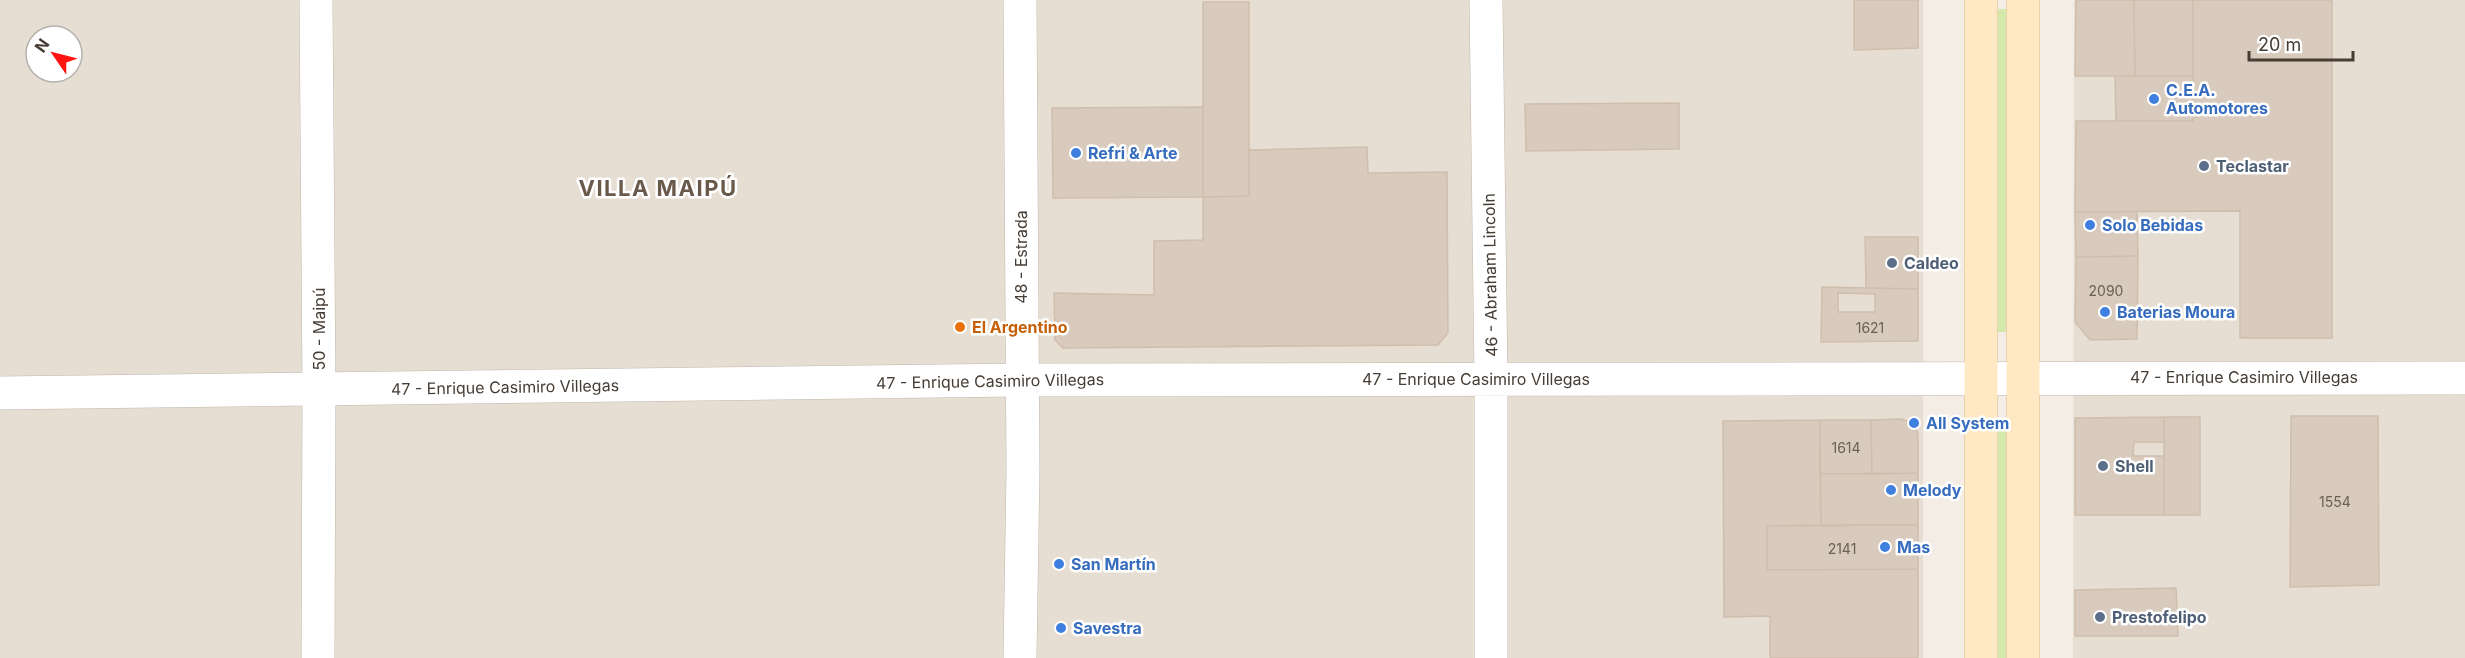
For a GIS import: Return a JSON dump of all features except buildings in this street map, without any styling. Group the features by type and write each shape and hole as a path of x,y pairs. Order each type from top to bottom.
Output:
{"main road":[{"path":"1981,0 1981,658"},
{"path":"2023,0 2023,658"}],"street":[{"name":"50 - Maipú","path":"316,0 319,389 318,658"},
{"name":"48 - Estrada","path":"1020,0 1023,470 1020,658"},
{"name":"46 - Abraham Lincoln","path":"1486,0 1491,378 1491,658"},
{"name":"47 - Enrique Casimiro Villegas","path":"0,393 1021,380 2465,378"}],"shaded area":[{"path":"0,0 1923,0 1923,658 0,658"},
{"path":"2074,0 2465,0 2465,658 2073,658"}],"green space":[{"path":"1998,9 2006,9 2006,332 1998,332"},
{"path":"1998,428 2006,428 2006,658 1998,658"}],"place":[{"name":"C.E.A. Automotores","path":"2154,99"},
{"name":"Refri & Arte","path":"1076,153"},
{"name":"Teclastar","path":"2204,166"},
{"name":"Solo Bebidas","path":"2090,225"},
{"name":"Caldeo","path":"1892,263"},
{"name":"Baterias Moura","path":"2105,312"},
{"name":"El Argentino","path":"960,327"},
{"name":"All System","path":"1914,423"},
{"name":"Shell","path":"2103,466"},
{"name":"Melody","path":"1891,490"},
{"name":"Mas","path":"1885,547"},
{"name":"San Martín","path":"1059,564"},
{"name":"Prestofelipo","path":"2100,617"},
{"name":"Savestra","path":"1061,628"}],"district":[{"name":"VILLA MAIPÚ","path":"658,188"}]}
